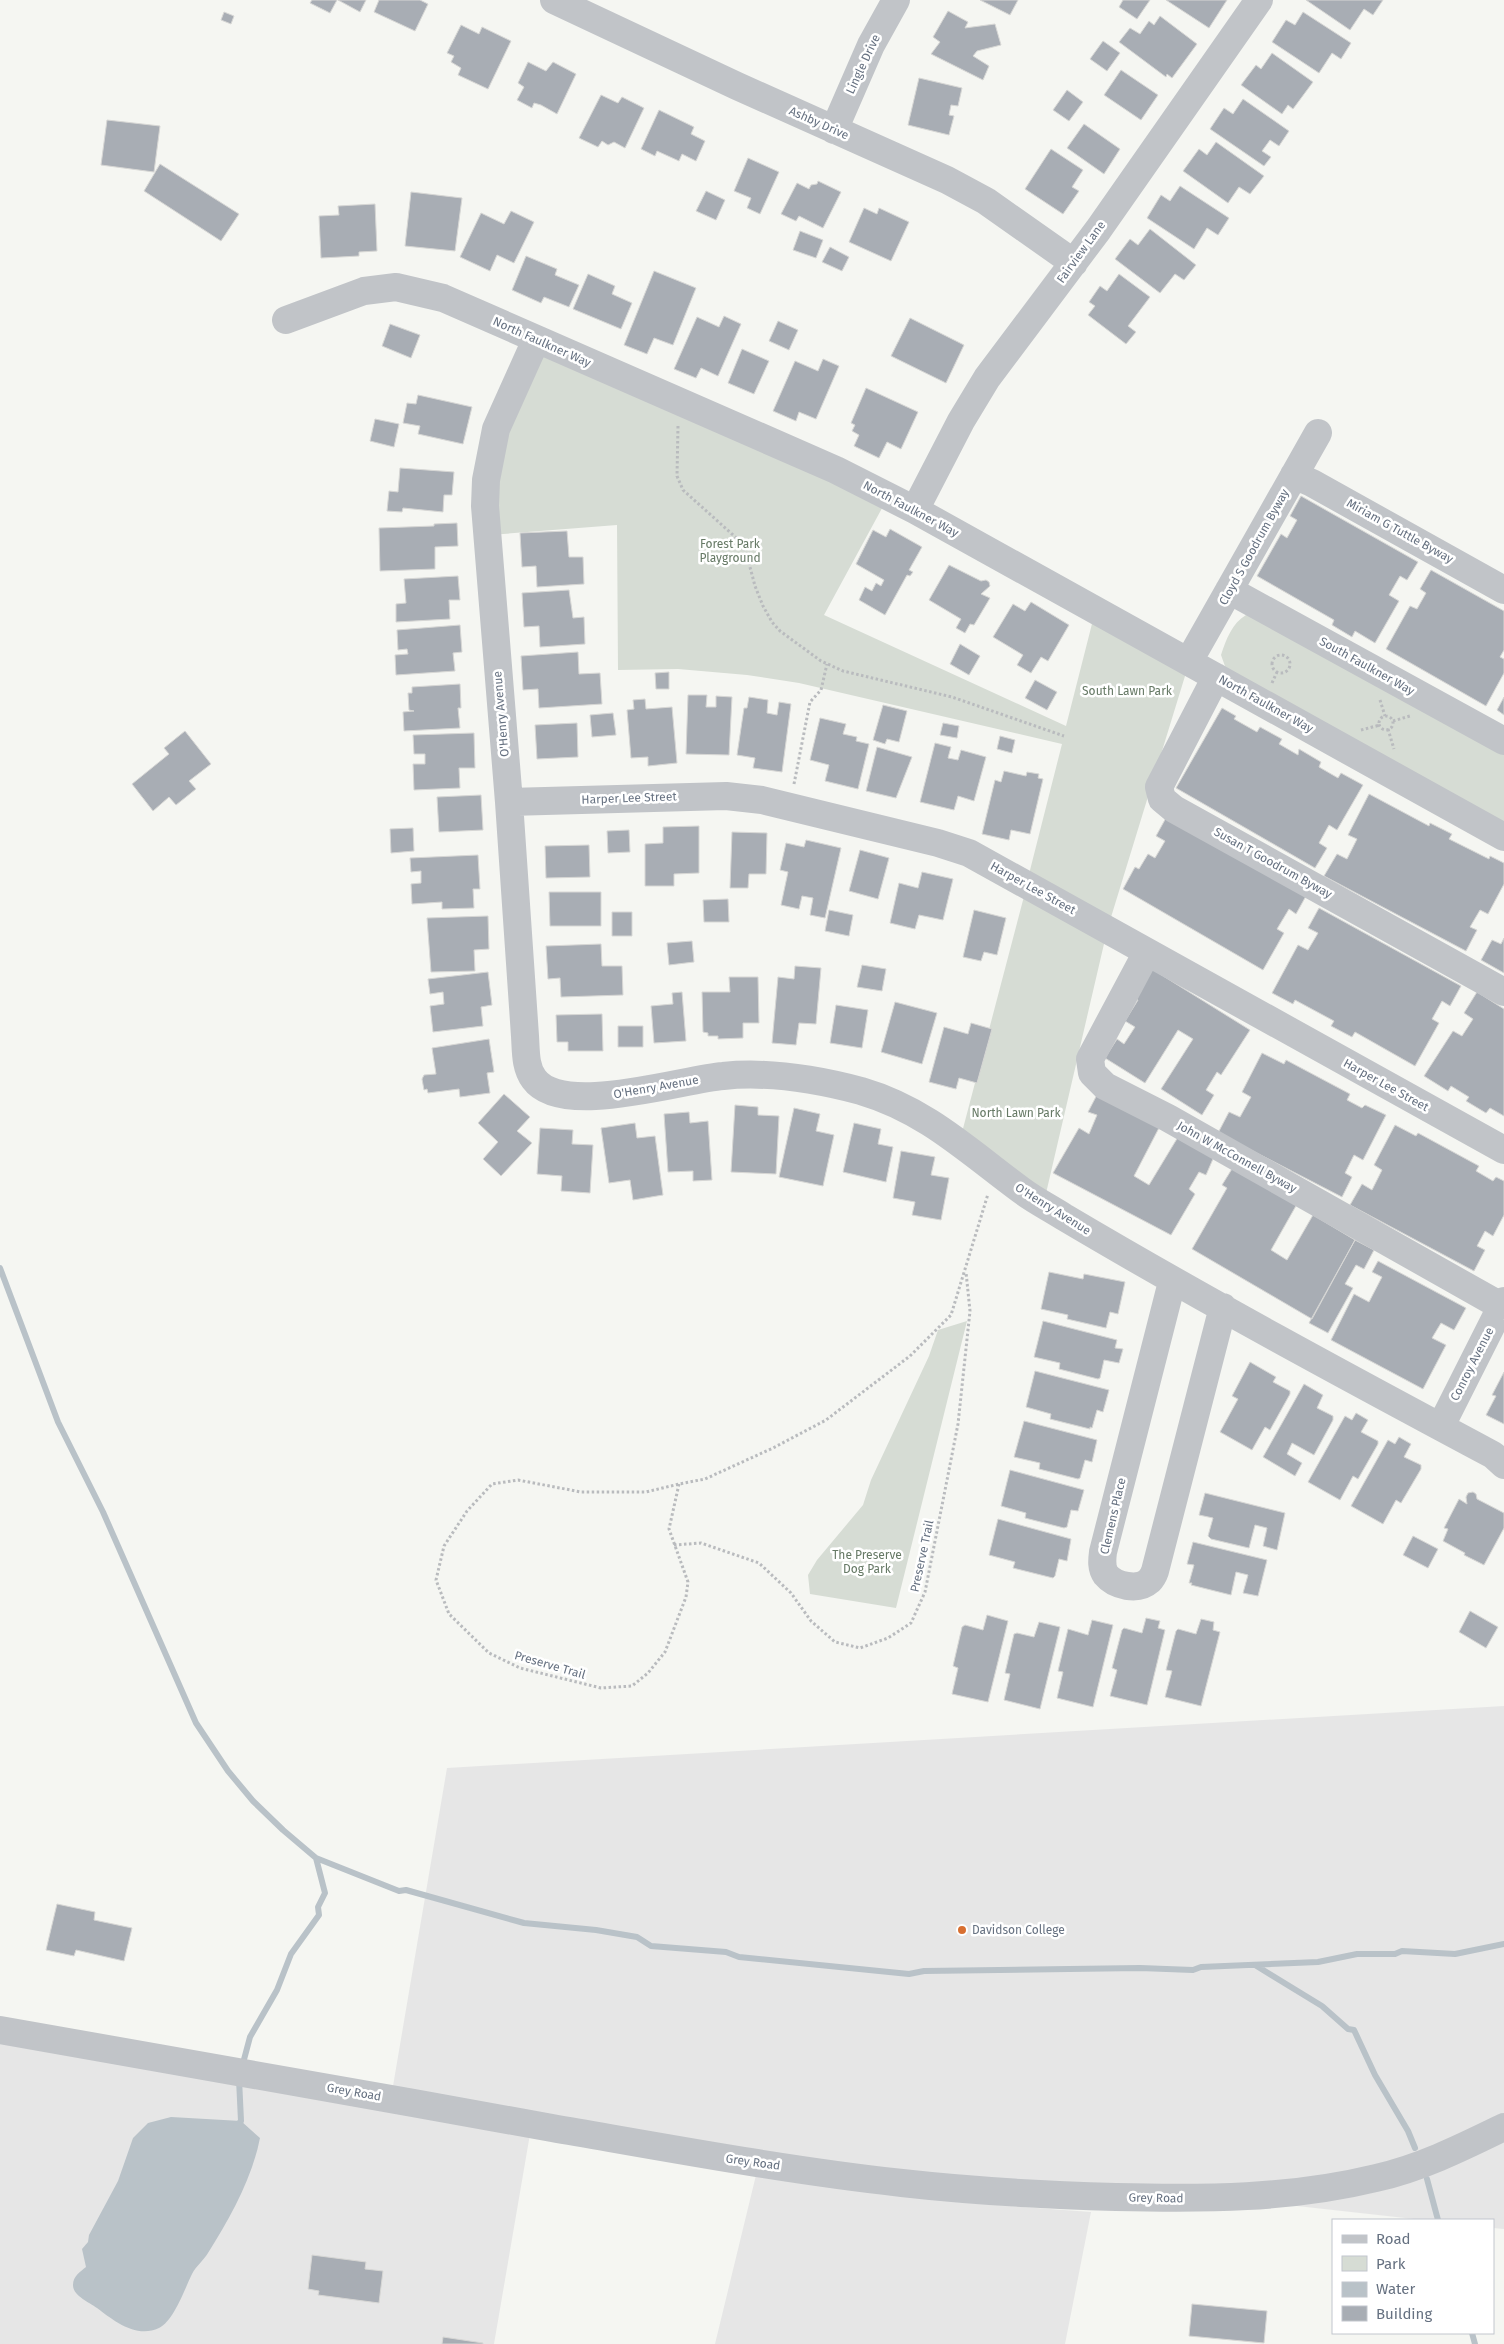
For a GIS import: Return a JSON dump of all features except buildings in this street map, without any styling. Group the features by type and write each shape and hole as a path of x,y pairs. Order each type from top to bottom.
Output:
{"street":[{"name":"Ashby Drive","path":"554,0 946,180 986,201 1074,263"},
{"name":"Lingle Drive","path":"834,130 871,45 896,0"},
{"name":"Fairview Lane","path":"915,510 960,422 987,378 1074,263 1259,0"},
{"name":"North Faulkner Way","path":"286,320 364,291 396,286 442,298 678,403 836,470 915,510 1504,837"},
{"name":"O'Henry Avenue","path":"536,340 496,429 486,480 486,515 510,802 525,1036 528,1067 536,1082 552,1092 579,1096 647,1091 721,1076 761,1073 829,1083 863,1092 916,1113 941,1128 1023,1192 1172,1282 1223,1307 1441,1426 1493,1455 1504,1465"},
{"name":"Cloyd S Goodrum Byway","path":"1190,661 1318,433"},
{"name":"Miriam G Tuttle Byway","path":"1294,475 1312,483 1504,590"},
{"name":"South Faulkner Way","path":"1230,590 1504,741"},
{"name":"Susan T Goodrum Byway","path":"1216,677 1159,787 1162,799 1174,809 1504,992"},
{"name":"Harper Lee Street","path":"510,802 726,796 762,800 938,843 969,853 1504,1150"},
{"name":"John W McConnell Byway","path":"1147,952 1090,1059 1092,1073 1105,1086 1168,1118 1503,1304"},
{"name":"Clemens Place","path":"1172,1282 1103,1552 1102,1566 1106,1575 1117,1583 1128,1586 1141,1585 1150,1580 1155,1570 1223,1307"},
{"name":"Conroy Avenue","path":"1441,1426 1503,1304"},
{"name":"Grey Road","path":"0,2030 693,2153 899,2183 1038,2194 1198,2199 1284,2195 1380,2177 1460,2149 1504,2127"}],"path":[{"path":"678,403 677,476 683,490 742,543 762,606 776,626 826,664 843,671 952,697 1064,736"},
{"path":"1281,655 1288,658 1290,663 1287,670 1280,672 1275,670 1272,666 1274,658 1281,655"},
{"path":"789,807 810,702 821,690 826,664"},
{"path":"1383,717 1388,717 1393,721 1388,729 1383,729 1380,721 1383,717"},
{"name":"Preserve Trail","path":"679,1484 669,1529 688,1582 686,1597 664,1652 648,1673 632,1686 601,1688 520,1668 489,1653 448,1614 436,1580 444,1546 467,1511 492,1484 518,1480 581,1492 646,1492 679,1484 705,1478 773,1448 826,1420 910,1356 951,1315 966,1271 995,1169"},
{"name":"Preserve Trail","path":"674,1545 701,1543 759,1563 791,1593 811,1621 835,1642 860,1648 888,1638 911,1623 925,1592 958,1424 970,1310 966,1271"}],"shaded area":[{"name":"Davidson College","path":"1504,1706 1504,2229 1494,2228 1494,2219 1414,2219 1188,2194 917,2179 392,2092 447,1768"},
{"path":"0,2040 530,2134 494,2344 0,2344"},
{"path":"757,2171 956,2202 1091,2212 1065,2344 715,2344"}],"green space":[{"name":"Forest Park Playground","path":"537,343 887,499 824,615 1066,726 1095,612 1189,663 1108,927 1027,882 1062,744 799,683 747,675 678,669 618,670 617,525 490,535 488,480"},
{"path":"1246,615 1255,616 1504,754 1504,824 1226,669 1221,655 1225,644 1233,627"},
{"name":"North Lawn Park","path":"1027,885 1107,931 1044,1202 960,1140"},
{"name":"The Preserve Dog Park","path":"967,1321 896,1608 810,1594 808,1575 817,1560 863,1505 871,1480 929,1356 938,1330"}],"water":[{"path":"171,2117 241,2121 260,2138 252,2168 239,2198 208,2253 192,2274 170,2319 159,2328 150,2331 133,2330 118,2323 82,2298 74,2289 73,2282 77,2274 86,2267 82,2249 88,2242 89,2235 118,2181 133,2138 148,2123"}],"waterway":[{"path":"0,1268 58,1422 103,1512 196,1723 228,1771 253,1801 316,1858 399,1891 406,1890 524,1923 596,1930 637,1937 651,1946 726,1952 739,1957 909,1974 924,1971 1140,1968 1193,1970 1201,1967 1318,1962 1357,1954 1395,1954 1402,1951 1455,1954 1504,1944"},
{"path":"242,2067 250,2037 277,1990 291,1954 319,1915 318,1907 325,1893 316,1858"},
{"path":"1255,1965 1322,2006 1348,2029 1354,2030 1375,2075 1408,2131 1415,2148"},
{"path":"236,2127 241,2121 239,2079"},
{"path":"1427,2179 1438,2219"},
{"path":"1472,2334 1475,2344"}],"place":[{"name":"Davidson College","path":"962,1930"}],"park label":[{"name":"South Lawn Park","path":"1127,691"}]}
